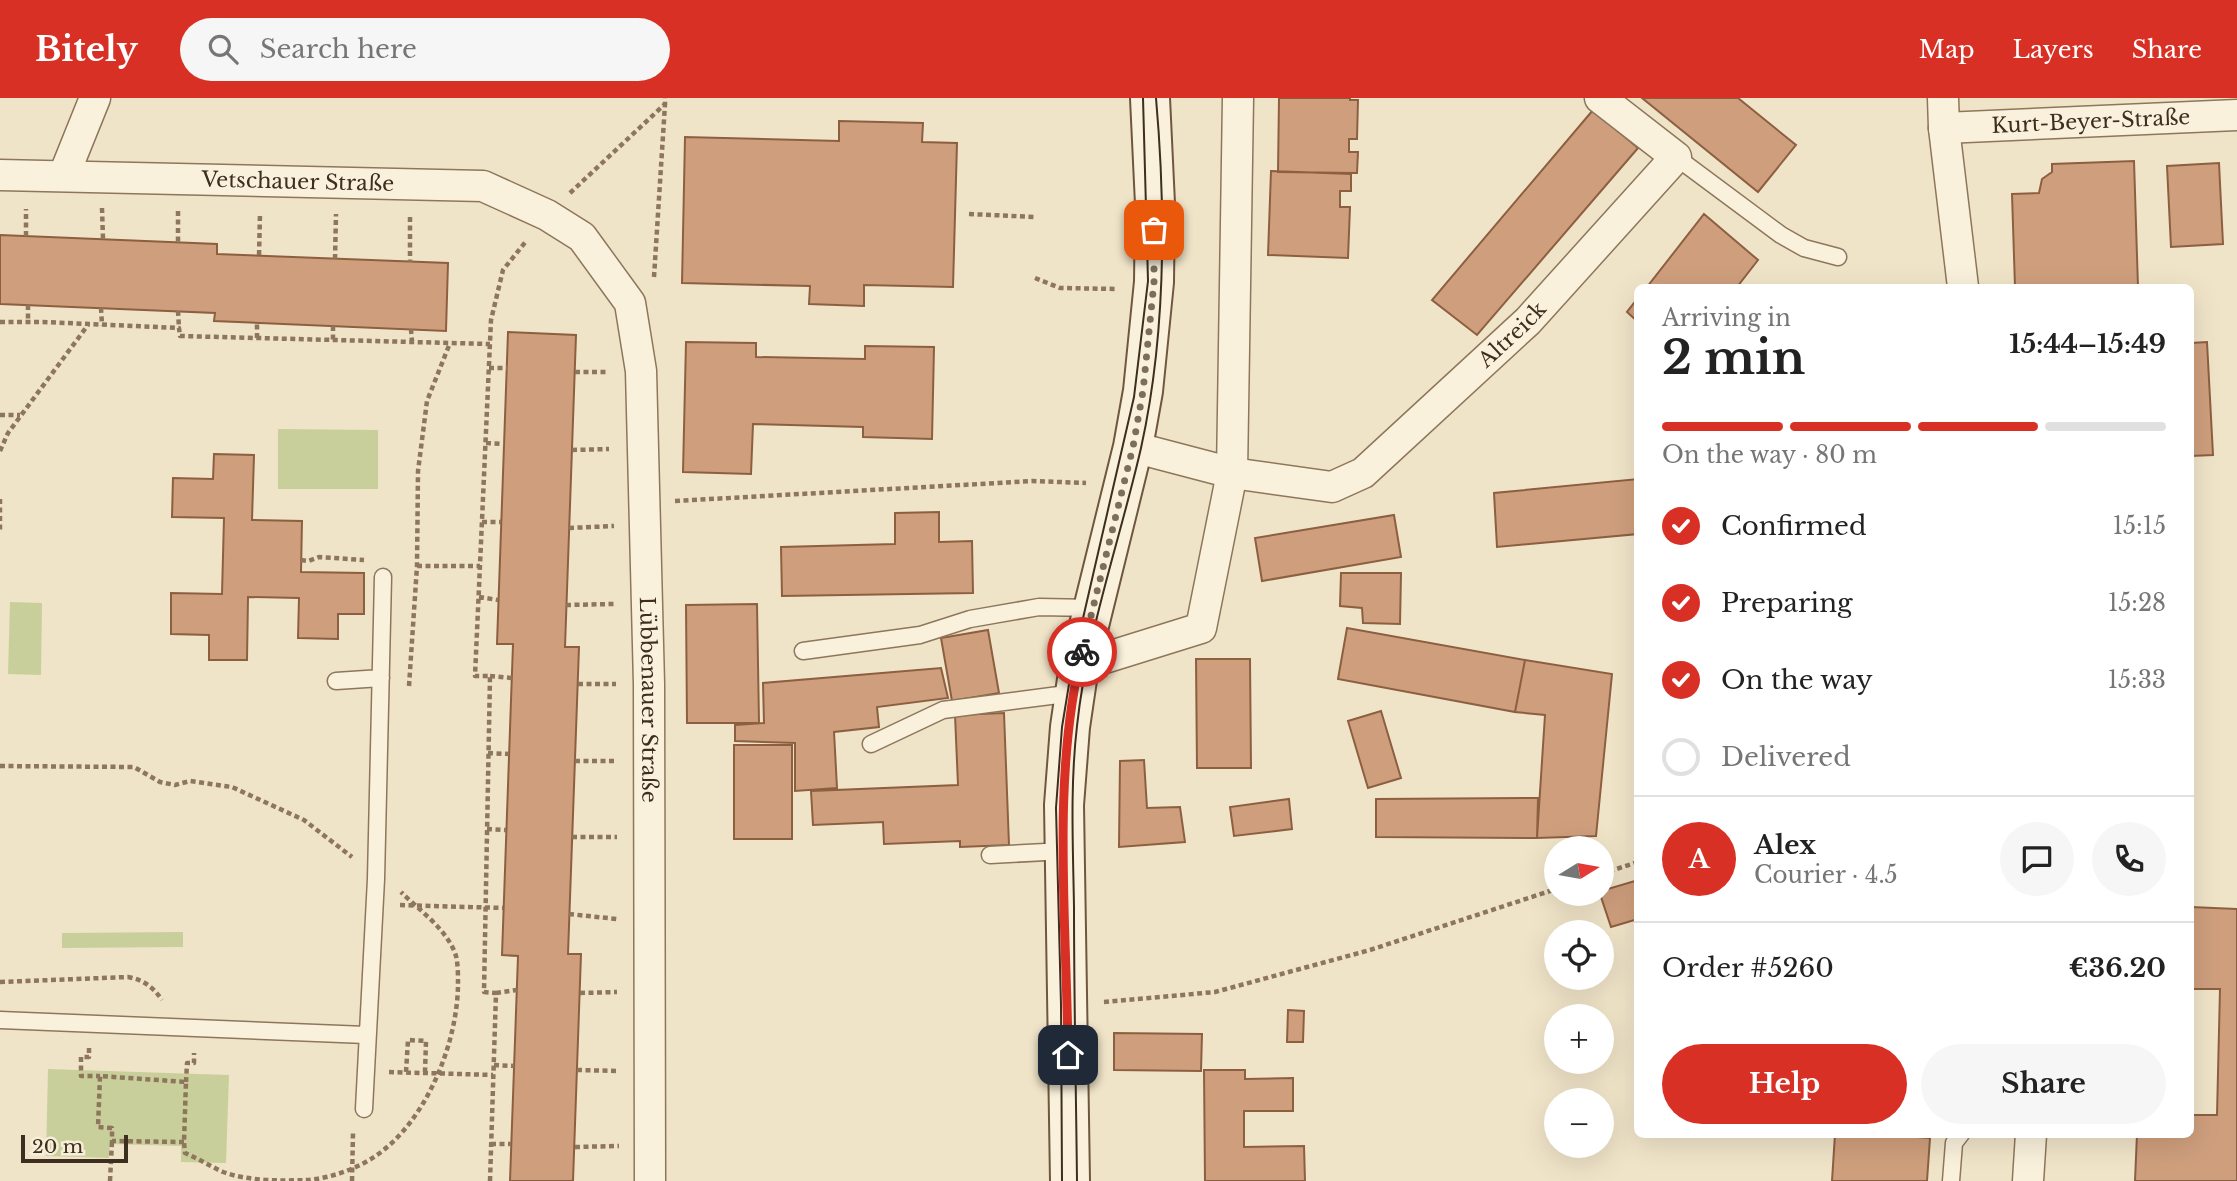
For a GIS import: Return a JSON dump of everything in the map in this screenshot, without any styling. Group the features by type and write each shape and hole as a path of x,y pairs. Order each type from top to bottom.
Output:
{"street":[{"path":"64,175 95,98"},
{"path":"1070,1181 1064,805 1069,727 1077,679 1133,447 1143,391 1154,289 1150,98"},
{"path":"1077,679 1086,665 1201,628 1232,473 1238,98"},
{"path":"1600,98 1676,157"},
{"path":"1942,98 1963,284"},
{"name":"Kurt-Beyer-Straße","path":"1944,128 2237,115"},
{"name":"Altreick","path":"1133,447 1232,473 1332,487 1363,473 1528,321 1676,157"},
{"name":"Vetschauer Straße","path":"0,175 484,186 547,215 582,237"},
{"name":"Lübbenauer Straße","path":"582,237 630,303 641,371 649,761 650,1181"},
{"path":"2028,1181 2031,1138"}],"lane":[{"path":"1676,157 1781,236 1804,248 1838,257"},
{"path":"364,1109 376,879 383,577"},
{"path":"803,651 920,635 970,618 1039,607 1093,608"},
{"path":"336,681 381,678"},
{"path":"871,744 943,710 1077,679"},
{"path":"990,855 1065,852"},
{"path":"0,1020 366,1035"},
{"path":"1951,1181 1954,1143 1958,1138"}],"path":[{"path":"512,678 475,676 491,320 503,270 547,215 665,101"},
{"path":"654,278 665,101"},
{"path":"259,256 260,180"},
{"path":"335,258 336,182"},
{"path":"409,184 410,261"},
{"path":"969,214 1036,217"},
{"path":"1035,278 1060,288 1154,289"},
{"path":"28,305 29,322"},
{"path":"102,308 102,325"},
{"path":"178,311 180,336 490,344"},
{"path":"0,322 179,328"},
{"path":"257,323 257,338"},
{"path":"0,451 8,433 89,324"},
{"path":"333,326 333,340"},
{"path":"411,330 412,342"},
{"path":"409,691 417,566 418,471 427,401 450,343"},
{"path":"489,368 507,369"},
{"path":"0,415 21,415"},
{"path":"485,443 504,444"},
{"path":"569,527 643,513 1033,481 1124,484"},
{"path":"0,499 0,530"},
{"path":"482,522 501,522"},
{"path":"301,560 308,561 319,557 384,562 383,577"},
{"path":"417,566 480,566"},
{"path":"479,597 498,600"},
{"path":"566,605 646,603"},
{"path":"490,676 484,992 517,990"},
{"path":"488,753 509,754"},
{"path":"575,761 649,761"},
{"path":"0,766 134,767 160,782 175,785 190,781 232,787 304,820 376,879"},
{"path":"487,829 506,830"},
{"path":"572,837 649,838"},
{"path":"1614,870 1634,863"},
{"path":"1068,1005 1215,992 1370,950 1544,893"},
{"path":"374,904 503,908"},
{"path":"569,914 650,922"},
{"path":"0,982 128,976 140,979 149,984 168,1009 170,1027"},
{"path":"490,1181 496,993"},
{"path":"78,1023 78,1048 89,1048 89,1057 81,1057 81,1076 186,1082 184,1142 112,1141"},
{"path":"406,1072 408,1040 426,1041 425,1072"},
{"path":"494,1065 514,1066"},
{"path":"577,1070 650,1071"},
{"path":"365,1072 494,1075"},
{"path":"100,1076 98,1127 112,1128 110,1181"},
{"path":"352,1181 354,1113 364,1109"},
{"path":"491,1144 511,1144"},
{"path":"575,1147 650,1145"}],"green space":[{"path":"278,429 378,430 378,489 278,489"},
{"path":"10,602 42,603 41,675 8,674"},
{"path":"183,932 183,947 62,948 62,933"},
{"path":"48,1069 229,1075 226,1163 181,1162 181,1146 110,1144 109,1158 46,1156"}],"building":[{"path":"1279,98 1358,100 1357,139 1349,139 1349,152 1358,152 1357,173 1278,172"},
{"path":"1642,98 1738,98 1796,145 1758,192"},
{"path":"1593,110 1638,148 1477,335 1432,300"},
{"path":"839,121 923,123 922,142 957,143 953,287 864,285 864,306 809,304 810,286 682,283 685,137 839,141"},
{"path":"2134,161 2138,284 2015,284 2012,194 2039,193 2042,179 2052,172 2052,164"},
{"path":"2219,163 2223,244 2171,247 2167,166"},
{"path":"1271,171 1351,174 1351,191 1340,191 1340,207 1350,207 1348,258 1268,255"},
{"path":"1704,214 1758,260 1739,284 1649,284"},
{"path":"0,235 217,244 217,254 448,263 446,331 214,321 215,313 0,304"},
{"path":"1634,303 1634,318 1627,312"},
{"path":"508,332 576,335 565,647 579,647 568,954 581,954 573,1181 510,1181 518,956 502,955 513,644 497,644"},
{"path":"686,342 756,343 756,357 865,359 865,346 934,347 932,439 863,437 863,427 753,424 751,474 683,472"},
{"path":"2207,342 2213,455 2194,456 2194,343"},
{"path":"214,454 254,455 252,520 302,521 301,572 364,573 364,614 338,614 338,639 298,638 299,598 248,597 247,660 209,660 209,635 171,634 171,593 222,594 224,518 172,517 173,478 213,479"},
{"path":"1634,479 1634,534 1497,547 1494,493"},
{"path":"939,512 939,542 972,541 973,593 782,596 781,547 895,544 895,513"},
{"path":"1394,515 1401,557 1262,581 1255,538"},
{"path":"1341,573 1401,573 1400,624 1363,623 1362,608 1340,606"},
{"path":"757,604 759,723 687,723 686,605"},
{"path":"1347,628 1525,660 1515,712 1338,679"},
{"path":"988,630 999,693 952,701 941,638"},
{"path":"1196,659 1250,659 1251,768 1197,768"},
{"path":"1525,660 1612,674 1596,836 1537,838 1545,715 1515,712"},
{"path":"941,668 948,698 877,707 879,727 834,732 837,788 795,791 795,743 735,741 735,725 764,723 763,683"},
{"path":"1381,711 1401,778 1368,788 1348,721"},
{"path":"1004,713 1009,845 960,847 960,841 884,844 883,822 813,825 811,791 958,785 955,715"},
{"path":"734,745 792,745 792,839 734,839"},
{"path":"1144,760 1147,808 1180,807 1185,842 1119,847 1120,761"},
{"path":"1538,798 1537,838 1376,837 1376,799"},
{"path":"1289,799 1292,829 1234,836 1230,807"},
{"path":"1634,881 1634,920 1614,926 1614,920 1609,920 1604,906 1614,906 1614,887"},
{"path":"2194,907 2237,909 2237,1181 2135,1181 2137,1138 2194,1138 2194,1115 2217,1115 2220,989 2194,989"},
{"path":"1288,1010 1304,1011 1303,1042 1287,1042"},
{"path":"1114,1033 1202,1034 1201,1071 1114,1070"},
{"path":"1204,1070 1245,1070 1245,1079 1293,1078 1293,1111 1244,1111 1244,1147 1304,1146 1305,1181 1205,1181"},
{"path":"1835,1138 1930,1138 1927,1181 1832,1181"}],"tram line":[{"path":"1062,1181 1056,808 1062,727 1072,666 1134,397 1148,281 1143,98"},
{"path":"1077,1181 1073,771 1088,655 1141,448 1155,362 1162,273 1156,98"}],"way so far":[{"path":"1082,652 1133,447 1143,391 1154,282 1154,230"}],"route":[{"path":"1068,1055 1064,805 1069,727 1082,652"}]}
